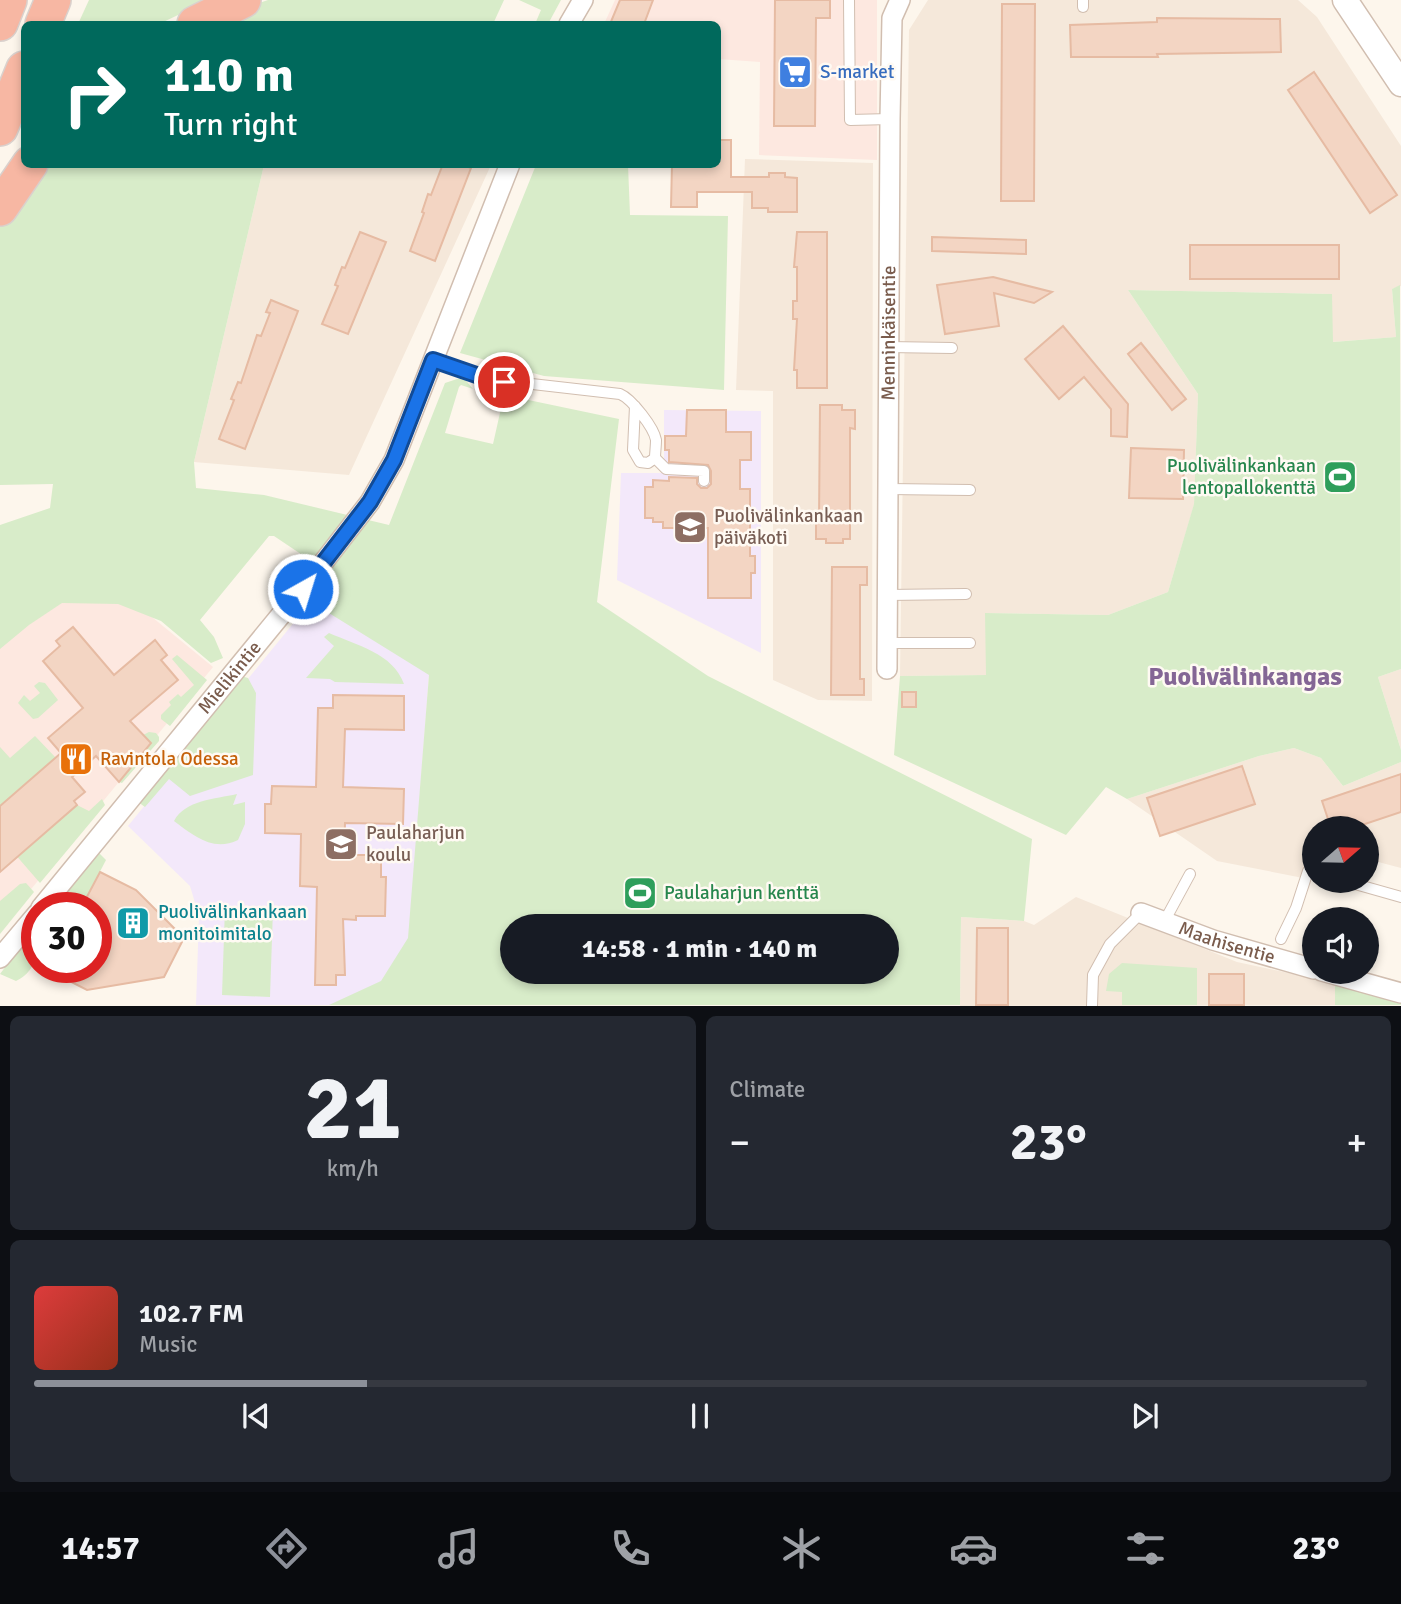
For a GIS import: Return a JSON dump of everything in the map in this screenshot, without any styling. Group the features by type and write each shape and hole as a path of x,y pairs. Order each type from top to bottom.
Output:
{"highway":[{"path":"0,23 9,0"},
{"path":"44,21 53,0"},
{"path":"201,21 243,0"},
{"path":"0,128 21,76"},
{"path":"0,208 27,168"}],"street":[{"path":"571,21 583,0"},
{"name":"Menninkäisentie","path":"887,669 890,119 892,18 900,0"},
{"path":"1345,0 1401,84"},
{"name":"Mielikintie","path":"54,892 313,577 370,502 394,460 508,168"},
{"name":"Maahisentie","path":"1141,913 1213,940 1302,966"},
{"path":"0,958 21,933"},
{"path":"1369,984 1401,993"}],"lane":[{"path":"849,0 850,120 890,119"},
{"path":"888,347 952,348"},
{"path":"433,360 488,379 620,394 635,406 656,437 655,458 666,469 704,471 704,481"},
{"path":"483,392 488,379"},
{"path":"635,406 633,450 640,461 648,463 655,458"},
{"path":"888,489 970,490"},
{"path":"887,595 966,594"},
{"path":"887,643 970,643"},
{"path":"1164,922 1190,874"},
{"path":"1281,939 1302,890"},
{"path":"1379,891 1401,897"},
{"path":"1092,1006 1093,975 1104,954 1110,944 1141,913"}],"shaded area":[{"path":"615,0 877,0 877,160 759,155 760,62 721,59 721,21 605,21"},
{"path":"928,0 1298,0 1317,17 1401,146 1401,286 1392,289 1396,337 1332,342 1332,294 1128,290 1198,394 1194,505 1168,592 1108,615 986,613 986,675 900,676 909,30"},
{"path":"745,159 873,163 872,701 818,700 773,680 773,391 736,390"},
{"path":"263,168 490,168 349,475 194,462"},
{"name":"Puolivälinkankaan päiväkoti","path":"664,410 761,411 761,653 617,580 621,473 664,473"},
{"path":"125,595 213,667 29,892 21,892 21,901 0,927 0,646 58,596"},
{"name":"Paulaharjun koulu","path":"309,604 430,633 404,1005 196,1005 199,916 190,886 128,826"},
{"path":"1401,669 1401,750 1378,677"},
{"path":"1294,748 1321,758 1343,786 1401,762 1401,868 1379,862 1379,816 1302,816 1302,878 1217,861 1127,799 1259,756"},
{"path":"1076,897 1237,962 1302,976 1302,984 1335,984 1335,1005 960,1006 961,917 1024,921 1034,925"}],"green space":[{"path":"89,0 210,0 165,21 79,21"},
{"path":"268,0 504,0 494,21 221,21"},
{"path":"519,0 561,0 550,21 536,21 541,10"},
{"path":"40,168 263,168 194,462 196,488 264,495 389,525 445,383 463,377 473,389 461,385 459,387 445,433 493,444 504,395 619,419 597,602 708,676 1032,839 1024,921 961,917 960,1005 329,1005 381,981 408,938 429,675 316,605 338,579 274,536 269,536 200,620 214,637 223,658 211,663 161,621 118,604 62,603 0,649 0,525 50,508 53,484 0,485 0,223"},
{"path":"535,168 628,168 630,215 728,216 724,390 544,376 460,353"},
{"path":"1400,285 1401,669 1378,677 1401,750 1401,762 1343,786 1321,758 1294,748 1259,756 1127,799 1106,787 1066,835 894,755 900,676 986,675 985,613 1108,615 1168,592 1194,504 1198,394 1128,290 1332,294 1333,342 1396,337 1392,289"},
{"path":"329,633 383,657 399,673 404,684 335,682 330,679 306,678 334,646 324,637"},
{"path":"177,655 207,680 170,726 161,719 161,715 171,705 169,702 178,694 181,697 194,685 172,659"},
{"path":"241,676 248,678 256,693 253,775 190,796 169,779 145,807 138,802"},
{"path":"39,682 45,683 58,700 38,718 33,719 18,703 24,695 30,701 40,693 34,686"},
{"path":"156,733 159,741 122,783 119,782 150,743 143,735"},
{"path":"35,736 56,758 0,806 0,747 10,758"},
{"path":"237,794 233,805 245,802 245,824 238,840 220,844 204,841 174,821 179,814 193,805"},
{"path":"102,799 105,805 40,883 14,853 23,852 77,805 89,811"},
{"path":"96,850 106,860 89,892 63,892"},
{"path":"26,883 34,892 21,892 21,908 0,934 0,901 20,884"},
{"path":"225,907 273,909 270,997 222,995"},
{"path":"21,946 21,978 16,981 0,974"},
{"path":"1122,963 1197,968 1197,1005 1122,1005 1122,992 1106,991 1109,974"},
{"path":"1335,984 1401,1003 1401,1005 1335,1005"}],"building":[{"path":"620,0 653,0 645,21 611,21"},
{"name":"S-market","path":"775,0 830,0 830,18 816,18 815,126 774,126"},
{"path":"1002,4 1035,4 1034,201 1001,201"},
{"path":"1157,18 1280,19 1281,52 1071,57 1070,25 1157,22"},
{"path":"1314,72 1397,195 1370,213 1288,90"},
{"path":"721,140 731,140 731,177 769,177 769,173 785,173 785,177 797,178 797,212 768,212 768,208 752,208 752,192 697,192 697,207 671,207 672,168 721,168"},
{"path":"441,168 471,168 435,261 410,251 428,194 431,195"},
{"path":"360,232 386,242 348,334 322,324 338,286 335,285 342,267 345,268"},
{"path":"797,232 827,232 827,388 797,388 797,370 794,370 797,319 793,319 793,301 797,301 797,267 794,267"},
{"path":"932,237 1026,240 1026,254 932,251"},
{"path":"1190,245 1339,245 1339,279 1190,279"},
{"path":"993,277 1052,292 1034,303 994,293 999,326 945,334 937,285"},
{"path":"271,300 298,311 245,449 219,439 234,400 231,399 238,382 241,383 257,335 261,336 270,313 266,312"},
{"path":"1063,326 1128,404 1127,437 1111,436 1111,409 1084,377 1059,399 1025,359"},
{"path":"1141,343 1186,399 1172,410 1128,354"},
{"path":"820,405 842,405 842,410 855,410 855,429 850,428 850,539 843,539 843,543 826,543 826,539 816,539 816,521 819,521"},
{"path":"687,410 726,410 726,432 751,432 751,460 740,460 740,489 750,489 750,556 755,556 755,573 751,573 751,598 708,598 708,528 663,528 663,522 653,522 653,518 645,518 645,487 653,487 653,480 669,481 669,477 697,478 697,484 701,488 707,488 711,484 708,465 669,462 669,450 665,450 665,436 686,436"},
{"path":"1131,448 1184,450 1183,499 1129,498"},
{"path":"832,567 867,567 867,585 860,585 860,679 864,679 864,695 831,695"},
{"path":"73,627 114,675 155,640 167,655 161,660 178,680 130,721 151,743 119,782 96,756 72,777 85,792 74,801 77,805 0,872 0,806 61,753 48,738 83,708 43,661 60,646 56,641"},
{"path":"902,692 916,692 916,707 902,707"},
{"name":"Paulaharjun koulu","path":"333,695 404,696 404,730 345,729 343,787 404,789 403,824 345,823 344,855 381,855 381,877 386,877 385,916 343,919 345,975 336,975 336,985 315,985 317,887 300,886 301,834 265,833 265,804 271,804 272,786 316,787 318,708 333,708"},
{"path":"1242,766 1255,804 1160,836 1147,798"},
{"path":"1401,774 1401,812 1379,819 1379,816 1327,816 1322,801"},
{"name":"Puolivälinkankaan monitoimitalo","path":"100,872 136,890 184,938 164,977 87,990 73,983 112,983 112,892 89,892"},
{"path":"977,928 1008,928 1008,1005 976,1005"},
{"path":"1209,974 1244,974 1244,1005 1209,1005"}],"place":[{"name":"S-market","path":"795,72"},
{"name":"Puolivälinkankaan lentopallokenttä","path":"1340,477"},
{"name":"Puolivälinkankaan päiväkoti","path":"690,527"},
{"name":"Ravintola Odessa","path":"76,759"},
{"name":"Paulaharjun koulu","path":"341,844"},
{"name":"Paulaharjun kenttä","path":"640,893"},
{"name":"Puolivälinkankaan monitoimitalo","path":"133,923"}],"district":[{"name":"Puolivälinkangas","path":"1245,677"}],"route":[{"path":"303,589 370,502 394,460 433,360 504,382"}]}
